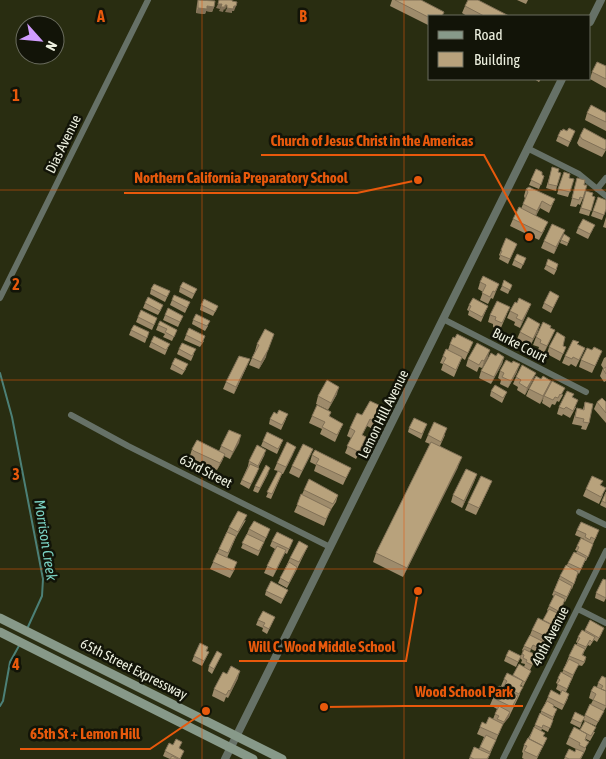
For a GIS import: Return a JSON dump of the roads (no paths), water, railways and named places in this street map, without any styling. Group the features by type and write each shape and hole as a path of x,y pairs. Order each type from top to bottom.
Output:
{"main road":[{"name":"65th Street Expressway","path":"0,618 282,759"},
{"name":"65th Street Expressway","path":"0,632 253,759"}],"street":[{"name":"Dias Avenue","path":"0,298 148,0"},
{"path":"591,20 601,0"},
{"name":"Lemon Hill Avenue","path":"225,759 561,80"},
{"path":"527,148 579,174 606,196"},
{"path":"597,189 606,178"},
{"name":"Burke Court","path":"443,320 586,392"},
{"name":"63rd Street","path":"71,415 128,446 330,548"},
{"path":"578,512 606,525"},
{"name":"40th Avenue","path":"503,759 606,551"},
{"path":"578,609 606,623"},
{"path":"596,759 606,740"}],"waterway":[{"name":"Morrison Creek","path":"0,373 12,417 43,579 42,596 27,629"},
{"name":"Morrison Creek","path":"0,706 3,701 10,662 20,644"}],"place":[{"name":"Northern California Preparatory School","path":"418,180"},
{"name":"Church of Jesus Christ in the Americas","path":"529,237"},
{"name":"Will C. Wood Middle School","path":"418,591"},
{"name":"Wood School Park","path":"324,707"},
{"name":"65th St + Lemon Hill","path":"206,711"}]}
